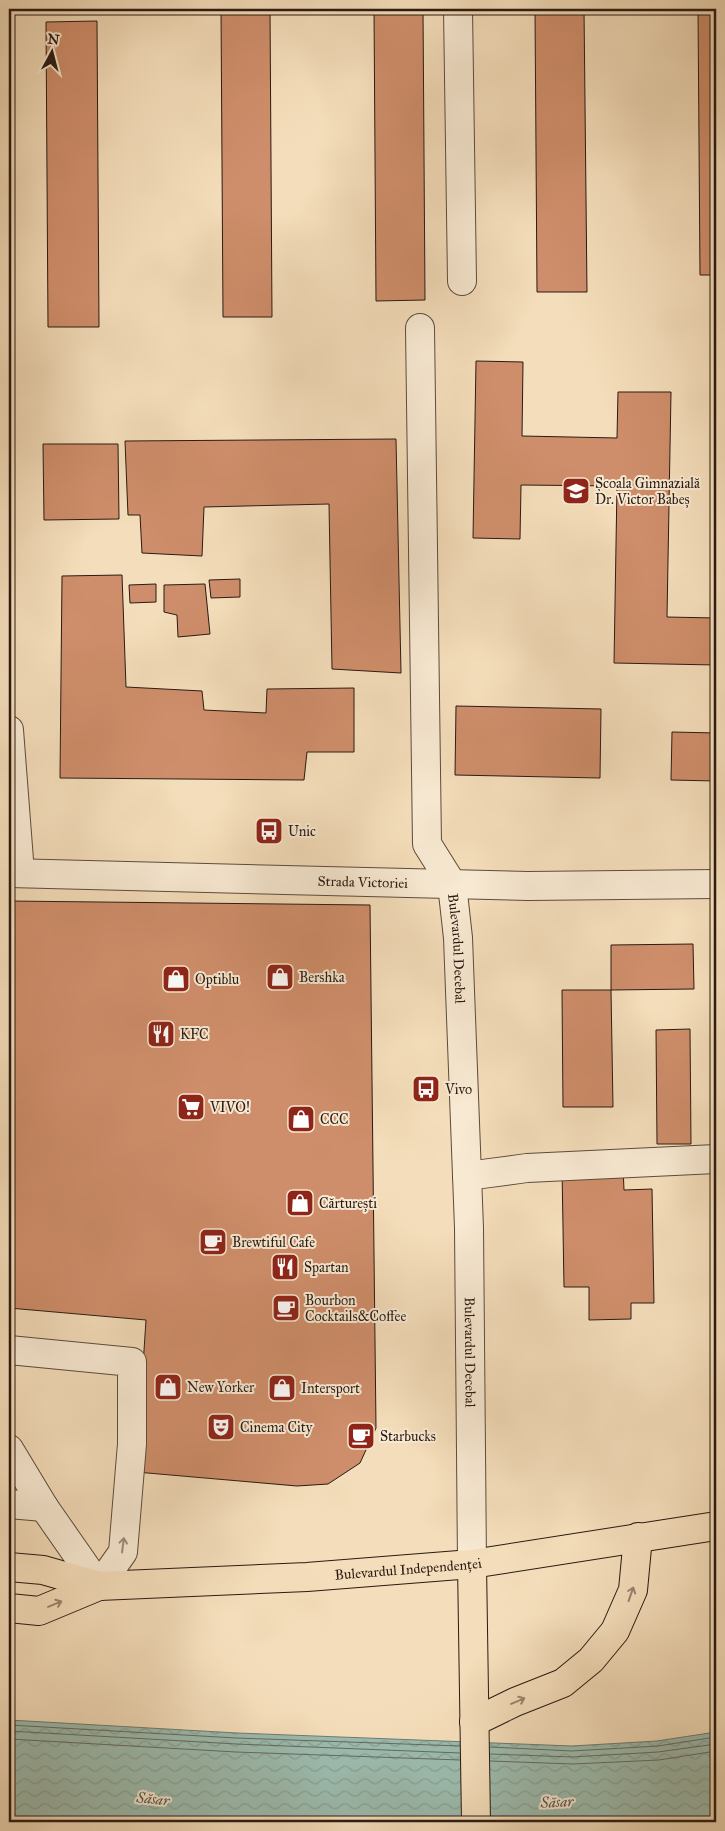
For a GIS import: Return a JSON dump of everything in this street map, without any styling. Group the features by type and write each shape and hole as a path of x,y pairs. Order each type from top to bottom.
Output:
{"main road":[{"name":"Bulevardul Independenței","path":"9,1567 43,1570 99,1586 162,1585 472,1564 716,1526"},
{"path":"474,1722 515,1702 563,1683 592,1660 615,1632 633,1590 638,1537"},
{"name":"Bulevardul Decebal","path":"472,1564 476,1822"},
{"name":"Bulevardul Independenței","path":"9,1608 39,1611 99,1586"}],"street":[{"path":"458,9 462,281"},
{"path":"420,328 427,844 452,884"},
{"path":"9,730 14,873"},
{"name":"Strada Victoriei","path":"14,873 528,886 716,884"},
{"name":"Bulevardul Decebal","path":"452,884 458,938 470,1228 472,1564"},
{"path":"467,1176 527,1168 716,1159"},
{"path":"9,1350 132,1362 132,1444 123,1552 99,1586 44,1507 9,1449"},
{"path":"9,1504 44,1507"}],"water":[{"name":"Săsar","path":"9,1720 237,1733 572,1746 657,1741 716,1732 716,1822 9,1822"}],"building":[{"path":"221,9 270,9 272,317 223,317"},
{"path":"374,9 423,9 425,300 376,301"},
{"path":"535,9 584,9 587,292 537,292"},
{"path":"698,9 716,9 716,275 700,275"},
{"path":"97,21 99,327 48,327 46,22"},
{"path":"476,361 523,362 522,436 617,438 618,392 671,392 667,617 716,618 716,665 614,663 617,486 521,485 520,539 473,538"},
{"path":"396,439 401,673 332,669 329,504 204,507 202,556 142,553 140,515 128,515 125,441"},
{"path":"43,444 118,444 119,519 44,520"},
{"path":"122,575 126,687 202,691 204,710 266,713 267,689 354,688 354,752 307,752 304,780 60,778 62,576"},
{"path":"240,579 240,597 211,598 209,580"},
{"path":"156,584 156,602 130,603 129,585"},
{"path":"205,584 210,634 178,637 177,615 164,612 164,585"},
{"path":"456,706 601,709 600,778 455,775"},
{"path":"672,732 716,733 716,781 671,780"},
{"name":"VIVO!","path":"9,901 370,905 376,1428 360,1463 328,1484 297,1486 136,1472 146,1320 9,1308"},
{"path":"693,944 694,989 611,990 611,945"},
{"path":"562,990 611,990 613,1107 563,1107"},
{"path":"690,1029 691,1144 657,1144 656,1030"},
{"path":"623,1167 624,1190 652,1189 654,1303 631,1303 631,1319 589,1320 589,1287 564,1287 562,1168"}],"place":[{"name":"Școala Gimnazială Dr. Victor Babeș","path":"576,491"},
{"name":"Unic","path":"269,831"},
{"name":"Bershka","path":"280,977"},
{"name":"Optiblu","path":"176,979"},
{"name":"KFC","path":"161,1034"},
{"name":"Vivo","path":"426,1089"},
{"name":"VIVO!","path":"191,1107"},
{"name":"CCC","path":"301,1119"},
{"name":"Cărturești","path":"300,1203"},
{"name":"Brewtiful Cafe","path":"213,1242"},
{"name":"Spartan","path":"285,1267"},
{"name":"Bourbon Cocktails&Coffee","path":"286,1308"},
{"name":"New Yorker","path":"168,1387"},
{"name":"Intersport","path":"282,1388"},
{"name":"Cinema City","path":"221,1427"},
{"name":"Starbucks","path":"361,1436"}]}
